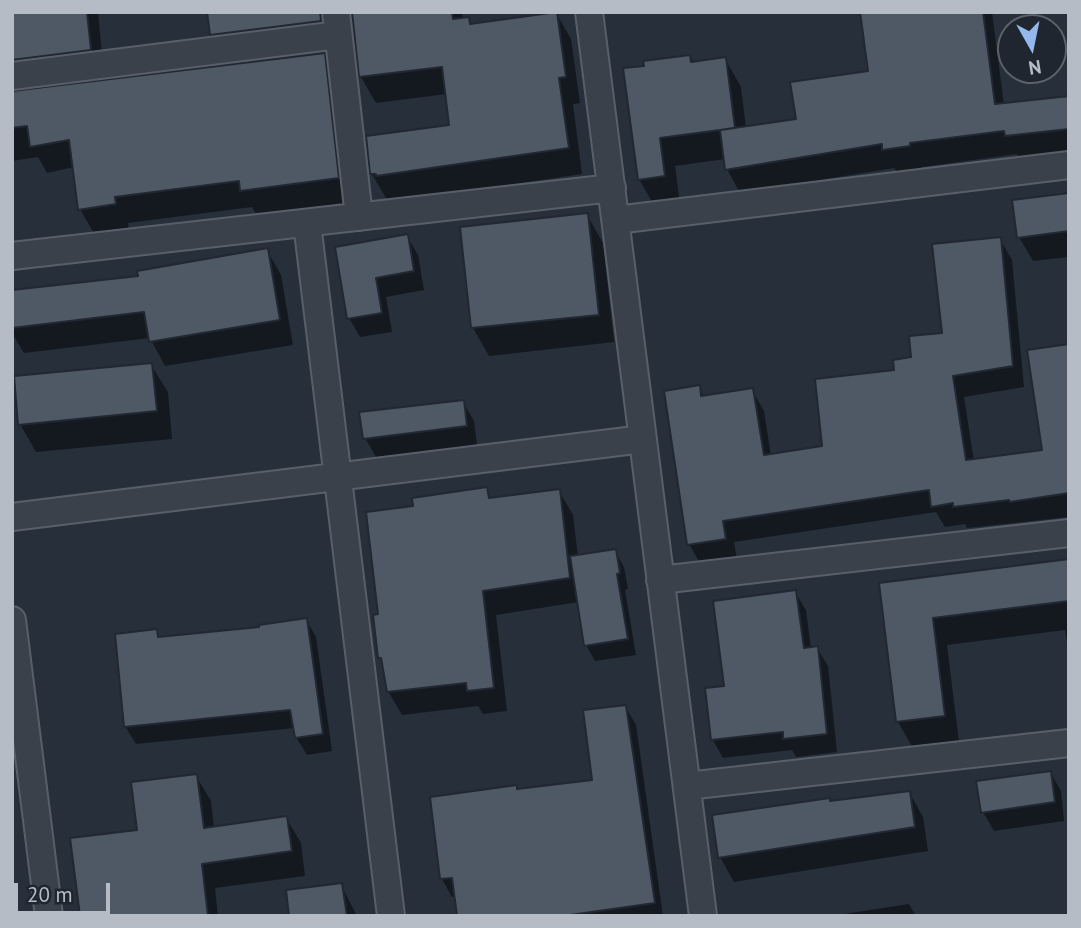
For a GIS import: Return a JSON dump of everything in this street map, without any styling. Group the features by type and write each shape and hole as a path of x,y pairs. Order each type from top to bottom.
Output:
{"street":[{"path":"589,12 703,916"},
{"path":"12,76 337,24 359,217"},
{"path":"616,220 1069,165"},
{"path":"12,256 612,188"},
{"path":"306,223 391,916"},
{"path":"12,517 643,439"},
{"path":"660,580 1069,533"},
{"path":"12,620 49,916"},
{"path":"687,786 1069,743"}],"building":[{"path":"12,12 87,12 91,50 12,60"},
{"path":"207,12 320,12 321,21 210,35"},
{"path":"352,12 452,12 453,19 469,17 470,24 557,12 566,77 559,78 569,148 376,176 370,174 366,136 449,125 442,67 359,77"},
{"path":"860,12 983,12 995,104 1069,96 1069,129 1005,136 1004,131 910,143 910,146 882,150 882,144 725,170 720,130 796,119 790,82 868,71"},
{"path":"325,53 339,178 240,191 239,181 115,197 116,204 78,210 69,140 30,147 27,126 12,128 12,91"},
{"path":"690,55 691,62 726,57 735,128 660,138 665,176 638,180 623,68 644,66 643,61"},
{"path":"1069,193 1069,231 1017,238 1012,200"},
{"path":"588,213 599,315 471,328 460,227"},
{"path":"408,234 414,271 376,278 382,313 347,319 335,247"},
{"path":"1001,237 1013,366 953,376 966,460 1042,450 1027,350 1069,344 1069,493 1010,502 953,507 953,503 931,507 929,490 723,521 726,539 687,545 664,391 700,385 701,396 753,388 764,455 822,446 815,379 894,370 893,360 911,357 909,336 942,333 932,244"},
{"path":"268,248 280,320 149,342 144,312 12,328 12,290 138,276 137,271"},
{"path":"152,363 157,411 18,425 14,376"},
{"path":"464,400 467,426 363,439 359,412"},
{"path":"487,487 489,498 560,489 570,578 483,591 494,688 467,691 466,683 387,692 381,658 378,658 373,615 378,614 366,512 413,506 412,498"},
{"path":"616,549 620,573 617,574 628,639 584,646 570,556"},
{"path":"1069,559 1069,601 933,618 945,716 896,722 879,583"},
{"path":"796,590 804,648 818,646 827,734 783,739 783,732 711,740 705,688 724,686 713,601"},
{"path":"307,618 323,734 295,738 290,710 124,727 115,634 157,629 158,637 259,627"},
{"path":"626,705 655,903 563,916 457,916 452,878 440,879 430,797 517,785 517,789 592,780 583,710"},
{"path":"1051,771 1055,802 981,813 976,781"},
{"path":"197,774 204,828 287,816 292,851 202,864 208,916 80,916 70,838 137,830 131,782"},
{"path":"910,791 915,827 718,858 712,815 830,798 830,801"},
{"path":"342,883 347,916 289,916 286,890"}]}
